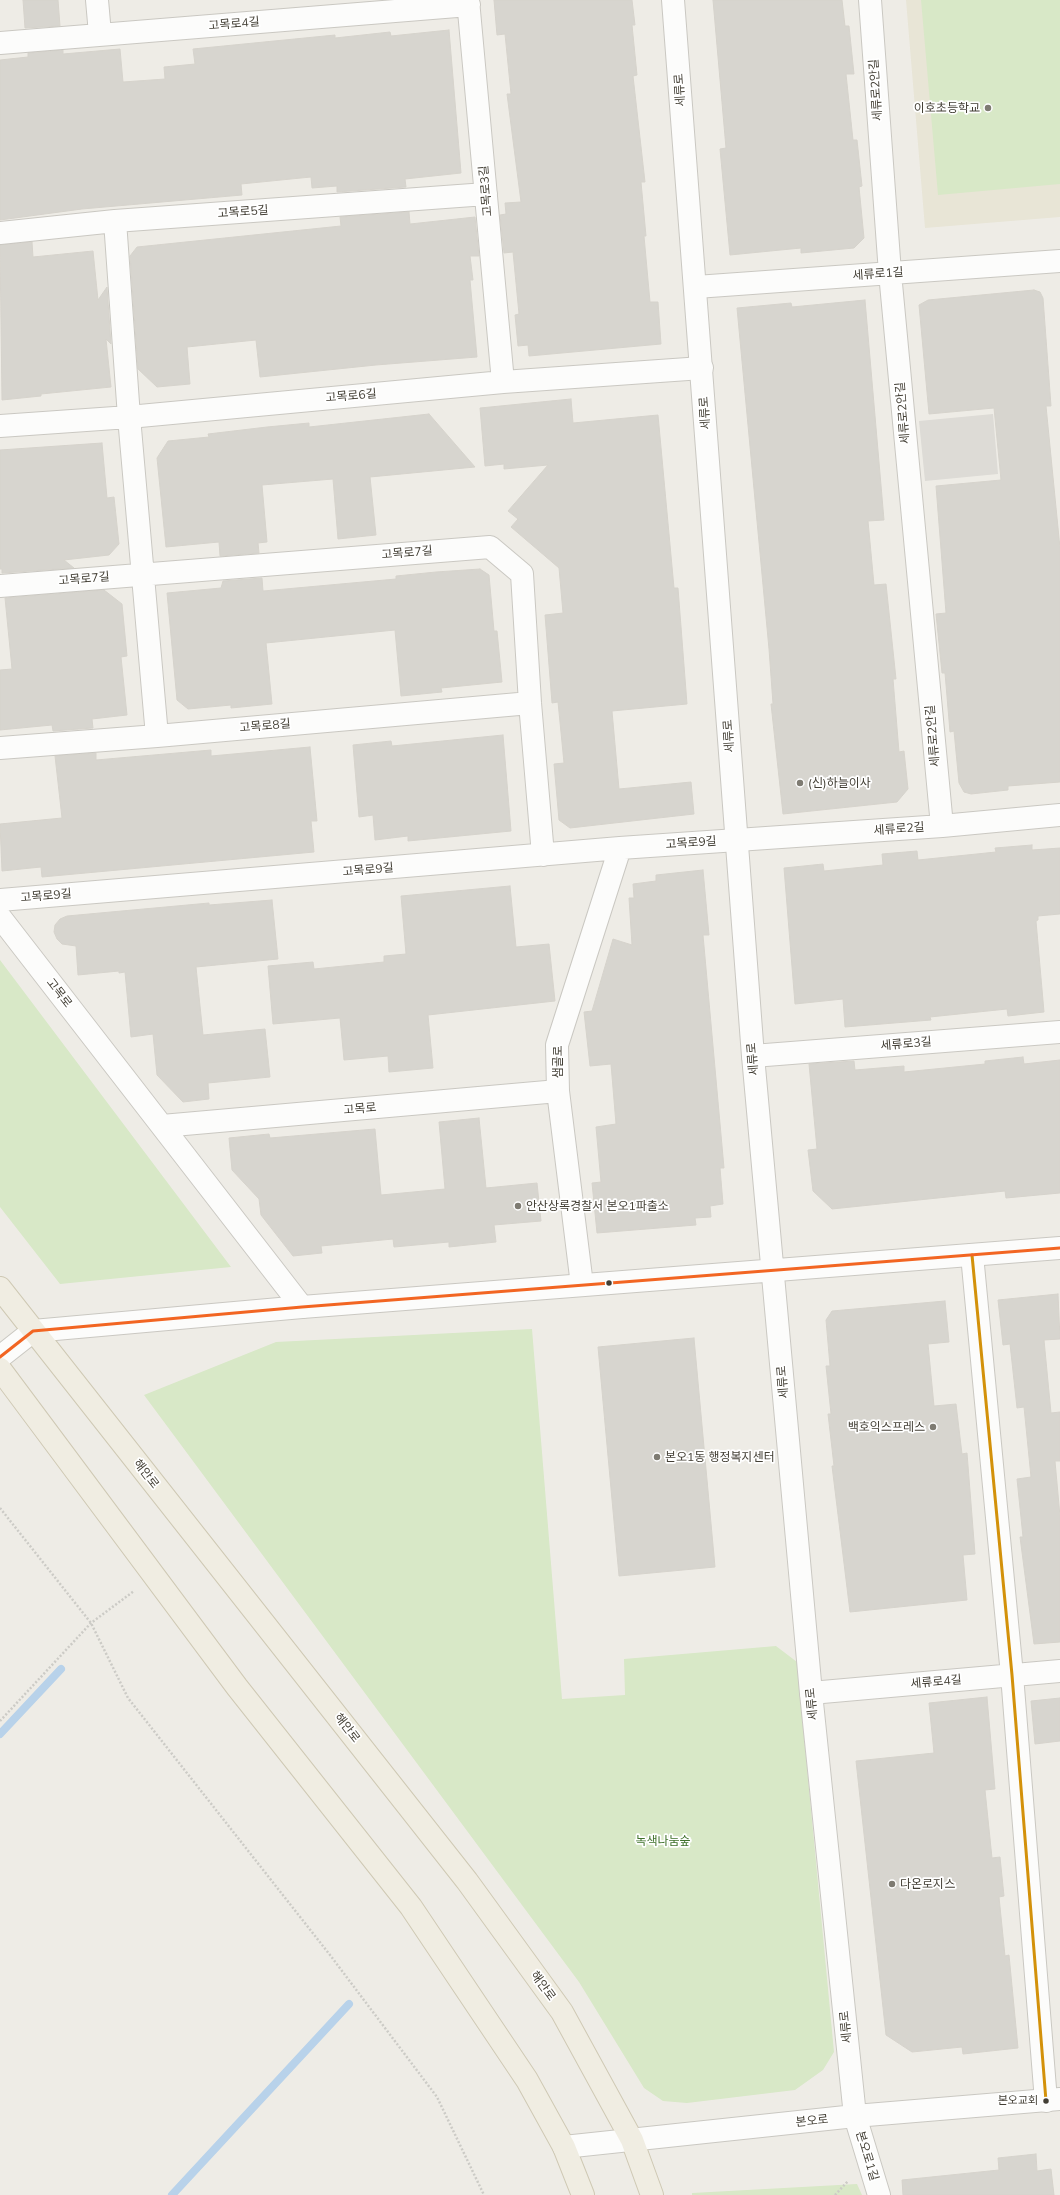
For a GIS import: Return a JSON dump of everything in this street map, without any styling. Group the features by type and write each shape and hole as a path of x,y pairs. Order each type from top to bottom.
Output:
{"main road":[{"name":"해안로","path":"0,1288 467,1881 562,2012 632,2140 652,2195"},
{"path":"0,1369 237,1686 411,1907 527,2080 564,2148 583,2195"}],"street":[{"path":"97,0 100,34"},
{"name":"세류로","path":"673,0 696,287 753,1056 811,1693 855,2116"},
{"name":"세류로2안길","path":"870,0 890,273 942,826"},
{"name":"고목로4길","path":"0,43 468,3"},
{"name":"고목로3길","path":"468,3 503,382"},
{"name":"고목로5길","path":"0,233 115,221 486,194"},
{"path":"115,221 129,417 157,736"},
{"name":"세류로1길","path":"696,287 1060,261"},
{"name":"고목로6길","path":"0,426 129,417 503,382 702,368"},
{"name":"고목로7길","path":"0,586 490,546 522,574 530,703 543,855"},
{"name":"고목로8길","path":"0,748 157,736 530,703"},
{"name":"세류로2길","path":"737,840 942,826 1060,815"},
{"name":"고목로9길","path":"0,900 620,848 737,840"},
{"name":"샘골로","path":"582,1285 558,1091 557,1045 620,848"},
{"name":"고목로","path":"0,917 302,1307"},
{"name":"세류로3길","path":"753,1056 1060,1032"},
{"name":"고목로","path":"162,1126 558,1091"},
{"path":"0,1357 34,1331 302,1307 773,1269 1060,1248"},
{"path":"972,1255 1053,2100"},
{"name":"세류로4길","path":"811,1693 1060,1671"},
{"name":"본오로","path":"564,2148 855,2116 1053,2100"},
{"name":"본오로1길","path":"855,2116 879,2195"}],"path":[{"path":"0,1508 91,1623 128,1698 330,1956 437,2097 484,2195"},
{"path":"0,1721 91,1623 155,1576"}],"shaded area":[{"name":"이호초등학교","path":"906,0 1060,0 1060,217 925,228"},
{"path":"993,414 998,474 925,481 919,421"}],"green space":[{"name":"이호초등학교","path":"921,0 1060,0 1060,184 938,195"},
{"path":"0,960 231,1267 60,1284 0,1207"},
{"name":"녹색나눔숲","path":"532,1329 562,1699 625,1695 624,1659 776,1646 797,1662 834,2052 823,2070 795,2090 687,2103 663,2101 644,2088 579,1982 144,1395 276,1342"},
{"path":"857,2184 862,2195 692,2195 692,2193"}],"building":[{"path":"23,0 58,0 60,26 25,28"},
{"path":"494,0 632,0 635,25 632,25 637,75 633,76 645,182 641,182 646,236 644,236 650,302 658,302 661,344 529,356 528,345 518,346 515,315 519,314 513,252 504,253 500,215 506,214 505,203 521,202 507,94 511,94 505,34 497,35"},
{"path":"713,0 842,0 845,26 849,26 854,74 846,74 853,140 857,140 862,186 859,187 864,238 854,248 801,253 801,248 730,255 720,149 726,148"},
{"path":"449,30 461,173 405,179 406,187 337,192 337,186 312,188 311,177 241,184 242,195 82,209 0,220 0,60 28,57 28,53 63,50 63,54 120,49 123,82 165,79 164,67 195,64 193,49 335,35 335,38 390,32 391,36"},
{"path":"409,212 410,224 475,217 479,256 470,256 473,280 470,280 477,357 376,365 260,377 256,340 187,347 190,384 157,387 138,369 130,256 137,247 341,226 340,217"},
{"path":"32,242 33,257 93,251 98,300 107,287 111,344 106,339 111,387 41,394 41,396 2,400 0,245"},
{"path":"1034,290 1040,292 1043,298 1051,406 1046,406 1060,548 1060,782 1008,786 1008,790 971,794 964,792 959,783 954,731 950,732 945,673 942,673 936,614 946,613 936,486 1001,480 994,408 929,414 919,305 928,300"},
{"path":"865,300 884,520 868,521 874,585 886,584 896,679 893,679 899,752 904,751 908,789 897,802 783,814 771,704 773,704 769,649 737,308 791,303 792,307"},
{"path":"571,399 573,423 658,415 674,588 678,588 687,704 612,711 619,789 691,782 694,814 570,828 559,820 554,764 564,763 558,702 552,703 545,615 563,613 559,568 511,527 518,519 508,511 548,465 504,469 504,464 485,466 480,408"},
{"path":"429,414 475,467 370,477 376,535 338,539 333,479 262,485 267,542 258,543 259,553 220,556 219,542 166,547 157,458 168,441 209,437 208,434 267,427 309,423 309,427"},
{"path":"102,443 107,498 114,497 119,544 109,555 64,560 74,568 2,573 2,569 0,569 0,450"},
{"path":"480,569 489,575 494,631 497,631 502,682 441,688 442,692 401,696 395,630 266,643 272,704 231,708 231,705 188,709 177,700 167,593 221,588 223,581 262,578 263,591 396,579 396,576"},
{"path":"104,590 122,604 127,656 121,657 127,715 92,719 93,728 53,731 52,725 0,730 0,670 12,669 5,598"},
{"path":"503,735 511,831 408,841 408,836 375,840 373,815 359,817 353,745 391,741 392,746"},
{"path":"310,747 317,821 311,821 314,852 42,877 41,867 2,871 0,824 62,818 55,756 96,753 96,760 211,750 211,756"},
{"path":"1032,845 1032,850 1060,848 1060,914 1038,916 1038,920 1036,921 1044,1012 1008,1016 1007,1009 930,1017 931,1020 845,1027 843,999 795,1004 784,868 823,864 824,871 883,865 882,854 917,851 918,860 996,852 995,848"},
{"path":"703,870 709,935 703,935 724,1168 720,1168 723,1204 710,1206 711,1217 695,1218 696,1225 597,1233 592,1183 601,1182 596,1127 616,1124 611,1064 590,1066 584,1012 592,1011 613,939 632,945 629,898 634,898 633,884 656,881 656,875"},
{"path":"510,886 516,947 549,944 555,1001 428,1015 433,1068 389,1072 388,1056 344,1060 340,1018 273,1024 268,966 313,962 314,969 384,962 384,956 406,954 401,896"},
{"path":"272,900 278,959 196,967 203,1035 265,1029 270,1077 208,1083 209,1099 183,1102 157,1075 153,1034 131,1037 125,972 119,973 119,971 78,975 76,946 62,944 57,939 54,932 55,925 60,919 67,916 209,903 209,905"},
{"path":"1023,1057 1024,1064 1060,1060 1060,1193 1006,1198 1005,1191 832,1209 813,1191 808,1150 817,1149 809,1064 854,1061 855,1070 904,1066 904,1072 985,1064 985,1061"},
{"path":"479,1118 486,1188 537,1183 541,1221 494,1225 496,1242 449,1247 449,1242 394,1247 393,1239 321,1246 322,1253 293,1256 261,1215 259,1199 232,1170 229,1138 269,1134 270,1138 375,1129 381,1195 445,1189 439,1122"},
{"path":"1058,1294 1060,1339 1044,1340 1051,1413 1060,1412 1060,1461 1055,1461 1060,1516 1060,1642 1034,1644 1020,1537 1023,1537 1017,1479 1031,1477 1024,1407 1017,1408 1010,1344 1003,1345 998,1300"},
{"path":"945,1301 949,1342 928,1344 934,1406 956,1404 962,1454 967,1453 975,1554 963,1555 967,1600 850,1612 832,1466 834,1466 828,1414 831,1414 826,1366 830,1366 826,1320 832,1311"},
{"name":"본오1동 행정복지센터","path":"694,1338 715,1567 619,1576 598,1347"},
{"path":"987,1697 995,1789 985,1790 992,1858 1000,1857 1004,1896 999,1897 1005,1956 1009,1955 1018,2048 963,2054 962,2047 912,2052 886,2035 856,1761 934,1753 929,1703"},
{"path":"1060,1698 1060,1741 1035,1744 1031,1701"},
{"path":"1036,2154 1037,2171 1051,2169 1054,2195 903,2195 902,2180 999,2170 998,2158"}],"waterway":[{"path":"0,1734 61,1669"},
{"path":"172,2195 349,2004"}],"transit line":[{"path":"0,1357 33,1331 302,1307 1060,1248"},
{"path":"972,1255 1012,1675 1046,2101"}],"place":[{"name":"이호초등학교","path":"988,108"},
{"name":"(신)하늘이사","path":"800,783"},
{"name":"안산상록경찰서 본오1파출소","path":"518,1206"},
{"name":"백호익스프레스","path":"933,1427"},
{"name":"본오1동 행정복지센터","path":"657,1457"},
{"name":"다온로지스","path":"892,1884"},
{"name":"본오교회","path":"1046,2101"}]}
